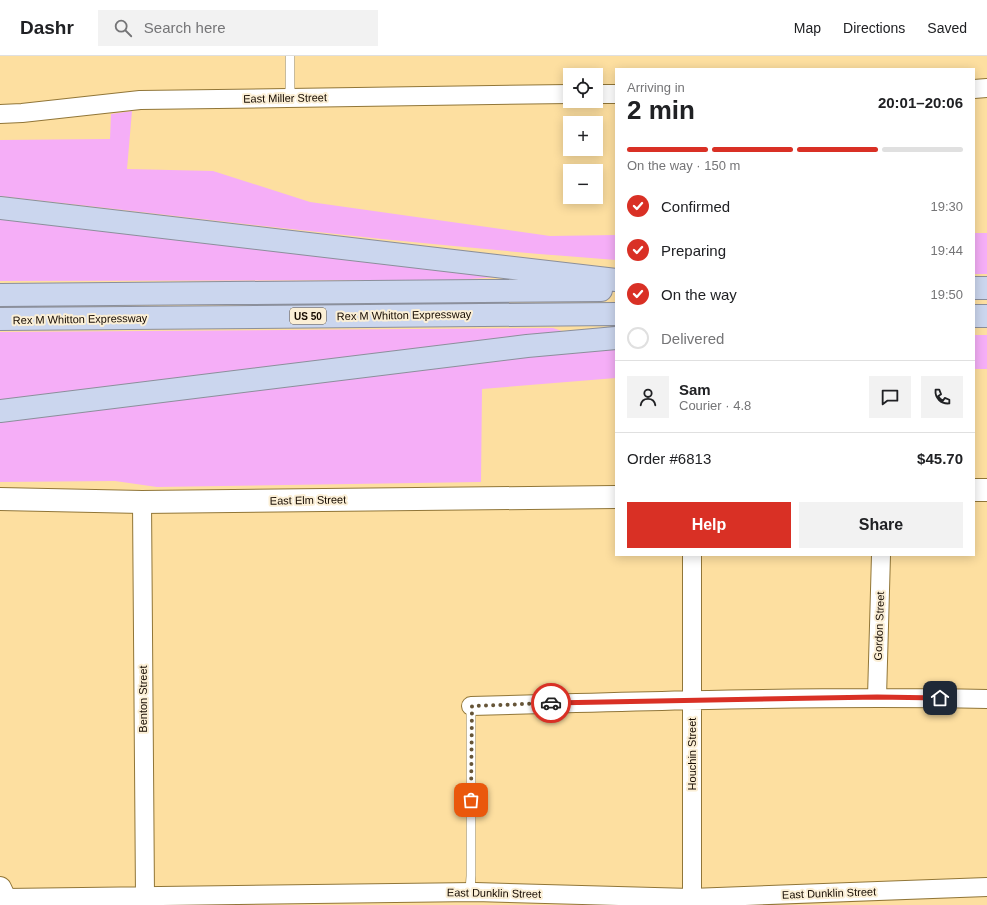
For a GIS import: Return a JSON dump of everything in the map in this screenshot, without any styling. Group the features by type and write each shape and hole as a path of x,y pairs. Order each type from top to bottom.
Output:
{"highway":[{"path":"0,208 615,280"},
{"path":"975,288 987,288"},
{"name":"Rex M Whitton Expressway","path":"0,295 615,290"},
{"name":"Rex M Whitton Expressway","path":"0,319 615,314"},
{"path":"975,316 987,316"},
{"path":"0,411 520,347 615,338"}],"street":[{"path":"975,89 987,88"},
{"name":"East Miller Street","path":"0,114 140,100 563,94"},
{"path":"603,94 615,94"},
{"path":"975,490 987,490"},
{"name":"East Elm Street","path":"0,500 142,502 615,497"},
{"name":"Benton Street","path":"142,502 145,896"},
{"name":"Houchin Street","path":"692,556 692,902"},
{"name":"Gordon Street","path":"877,697 881,556"},
{"path":"472,706 877,697 987,699"},
{"name":"East Dunklin Street","path":"3,897 145,896 168,901 474,896 692,902 987,887"}],"lane":[{"path":"290,56 290,98"},
{"path":"472,706 471,876 474,896"}],"shaded area":[{"path":"132,111 127,169 213,171 310,202 550,236 615,235 615,260 385,239 0,196 0,140 110,139 111,114"},
{"path":"0,216 526,275 455,280 0,281"},
{"path":"975,233 987,233 987,274 975,274"},
{"path":"553,328 565,332 0,401 0,332"},
{"path":"975,335 987,335 987,369 975,369"},
{"path":"615,345 615,378 482,389 481,482 157,487 115,481 0,482 0,416"}],"way so far":[{"path":"471,800 470,720 472,706 551,703"}],"route":[{"path":"551,703 877,697 940,698"}]}
